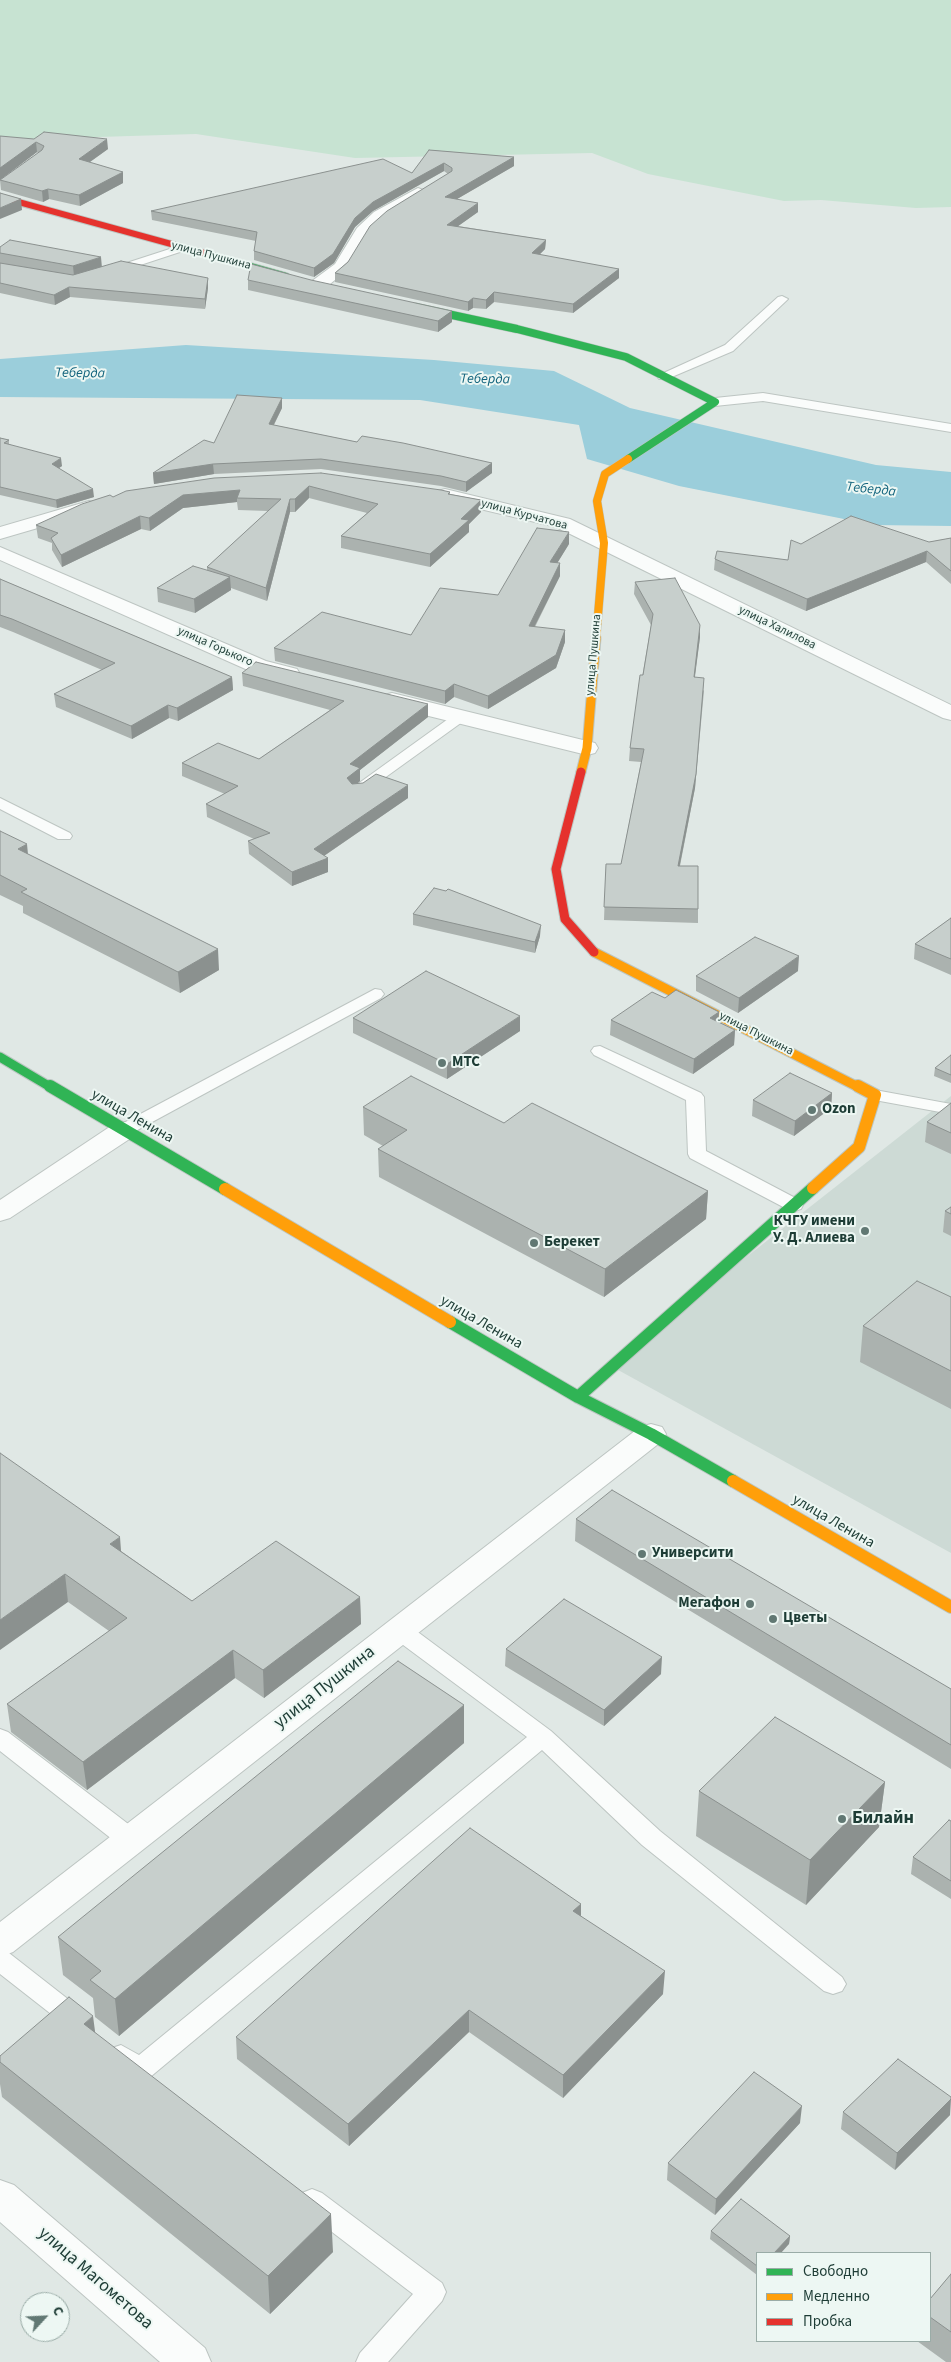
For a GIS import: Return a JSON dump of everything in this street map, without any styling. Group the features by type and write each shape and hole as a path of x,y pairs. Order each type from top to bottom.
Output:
{"street":[{"path":"309,282 340,267 363,231 380,216 435,183"},
{"name":"улица Пушкина","path":"0,197 337,289"},
{"path":"403,304 517,329 626,358 714,402"},
{"name":"улица Пушкина","path":"714,402 605,474 597,501 604,542 587,748 556,869 565,919 591,950 875,1095"},
{"name":"улица Курчатова","path":"423,491 563,523 604,542"},
{"path":"0,533 107,502"},
{"name":"улица Халилова","path":"604,542 948,710"},
{"name":"улица Горького","path":"0,553 258,666 306,678"},
{"path":"373,695 587,748"},
{"name":"улица Ленина","path":"0,1057 578,1397 651,1434 951,1607"},
{"path":"578,1397 859,1147 875,1095"},
{"path":"0,1212 124,1130"},
{"name":"улица Пушкина","path":"0,1942 651,1434"},
{"name":"улица Магометова","path":"0,2197 190,2362"}],"lane":[{"path":"100,274 182,248"},
{"path":"663,376 729,348 782,299"},
{"path":"714,402 763,398 951,428"},
{"path":"357,792 460,717"},
{"path":"0,803 64,836"},
{"path":"124,1130 376,994"},
{"path":"600,1051 695,1097 697,1154 794,1205"},
{"path":"875,1095 951,1109"},
{"path":"399,1630 543,1738 652,1838 833,1984"},
{"path":"0,1738 131,1840"},
{"path":"140,2070 543,1738"},
{"path":"0,1960 163,2088"},
{"path":"290,2184 432,2292 370,2362"}],"shaded area":[{"name":"КЧГУ имени У. Д. Алиева","path":"951,1096 951,1553 609,1365"}],"green space":[{"path":"0,0 951,0 951,207 916,208 821,200 784,201 648,174 592,153 355,158 196,134 0,140"}],"water":[{"name":"Теберда","path":"186,345 434,360 554,371 630,408 876,465 951,472 951,526 874,525 679,486 587,459 579,425 420,400 0,397 0,359"}],"building":[{"path":"44,132 107,139 79,159 123,172 79,195 48,189 42,191 0,180 42,150 44,146 36,142 0,168 0,136 34,139"},
{"path":"429,150 514,157 445,197 478,203 447,225 546,240 532,253 619,269 573,304 494,292 486,300 473,298 468,302 335,273 348,262 370,226 387,211 452,171 452,168 444,163 373,202 355,218 333,254 314,268 254,251 257,232 151,211 383,159 412,173"},
{"path":"0,193 21,199 0,208"},
{"path":"10,240 101,257 73,266 0,253 0,247"},
{"path":"121,261 208,278 205,299 69,287 54,295 0,283 0,263 73,275"},
{"path":"251,264 311,280 452,311 438,321 248,280"},
{"path":"237,395 282,398 269,424 357,442 362,436 403,443 492,463 466,482 441,476 321,459 213,464 153,473 204,440 214,443"},
{"path":"0,438 9,440 4,443 61,458 52,464 93,489 56,500 0,487"},
{"path":"321,473 441,490 450,492 448,494 481,500 461,519 469,520 430,554 341,536 378,504 309,486 295,499 290,499 266,588 207,567 281,499 237,498 240,490 183,495 149,518 140,516 61,555 51,538 58,533 36,525 82,504 110,495 113,497 126,491 214,478"},
{"path":"851,516 929,542 951,538 951,571 927,551 807,599 715,559 717,551 788,560 791,540 801,544"},
{"path":"537,528 569,532 550,562 560,563 529,626 565,630 556,655 488,696 454,684 445,691 274,648 322,612 411,635 440,588 498,595"},
{"path":"193,566 230,577 194,599 157,588"},
{"path":"675,578 700,625 694,677 704,678 696,774 678,866 698,866 698,909 604,907 606,864 621,864 644,749 630,748 640,675 643,675 653,614 635,582"},
{"path":"0,579 232,677 177,708 168,705 131,726 54,694 115,663 0,615"},
{"path":"256,662 428,704 350,764 360,768 347,778 352,784 363,783 376,774 408,785 314,849 328,858 292,872 248,841 270,833 206,804 238,786 182,763 218,743 259,759 344,701 242,673"},
{"path":"0,831 27,844 18,849 218,949 178,972 21,892 27,889 0,875"},
{"path":"434,888 446,891 448,889 541,925 535,942 413,914"},
{"path":"951,918 951,959 915,944"},
{"path":"755,937 799,956 739,998 696,976"},
{"path":"426,971 520,1016 447,1064 353,1018"},
{"path":"676,990 719,1012 710,1018 735,1030 694,1059 611,1020 652,992 665,998"},
{"path":"951,1055 951,1075 935,1068"},
{"path":"790,1073 832,1093 795,1121 753,1100"},
{"path":"411,1076 504,1123 532,1103 708,1191 605,1269 378,1149 407,1130 363,1107"},
{"path":"951,1103 951,1133 927,1122"},
{"path":"951,1207 951,1214 945,1211"},
{"path":"917,1281 951,1297 951,1371 863,1326"},
{"path":"0,1453 120,1537 110,1544 192,1601 276,1541 360,1597 263,1670 233,1650 83,1762 7,1704 127,1618 65,1574 0,1620"},
{"path":"612,1490 951,1689 951,1745 576,1519"},
{"path":"564,1599 662,1657 604,1710 506,1649"},
{"path":"398,1661 464,1705 115,1999 90,1980 101,1971 58,1937"},
{"path":"775,1717 885,1782 810,1860 699,1791"},
{"path":"949,1820 951,1821 951,1881 913,1857"},
{"path":"470,1828 581,1904 573,1911 665,1971 563,2075 469,2010 348,2124 236,2037"},
{"path":"69,1997 93,2016 84,2024 331,2214 268,2276 0,2062 0,2056"},
{"path":"898,2059 951,2097 951,2099 897,2153 843,2112"},
{"path":"754,2072 802,2106 716,2199 668,2163"},
{"path":"741,2199 790,2236 775,2252 756,2252 756,2265 711,2231"},
{"path":"951,2274 951,2332 931,2318 931,2298"}],"traffic: fast":[{"path":"222,258 286,276"},
{"path":"415,307 517,329 626,357 715,402 628,459"},
{"path":"0,1057 225,1189"},
{"path":"578,1397 813,1188"},
{"path":"450,1322 578,1397 651,1434 733,1481"}],"traffic: slow":[{"path":"581,772 587,748 604,543 597,501 605,474 628,459"},
{"path":"594,952 875,1095 859,1147 813,1188"},
{"path":"225,1189 450,1322"},
{"path":"733,1481 951,1607"}],"traffic: jam":[{"path":"0,197 222,258"},
{"path":"581,772 556,869 565,919 594,952"}],"place":[{"name":"МТС","path":"442,1063"},
{"name":"Ozon","path":"812,1110"},
{"name":"КЧГУ имени У. Д. Алиева","path":"865,1231"},
{"name":"Берекет","path":"534,1243"},
{"name":"Университи","path":"642,1554"},
{"name":"Мегафон","path":"750,1604"},
{"name":"Цветы","path":"773,1619"},
{"name":"Билайн","path":"842,1819"}]}
